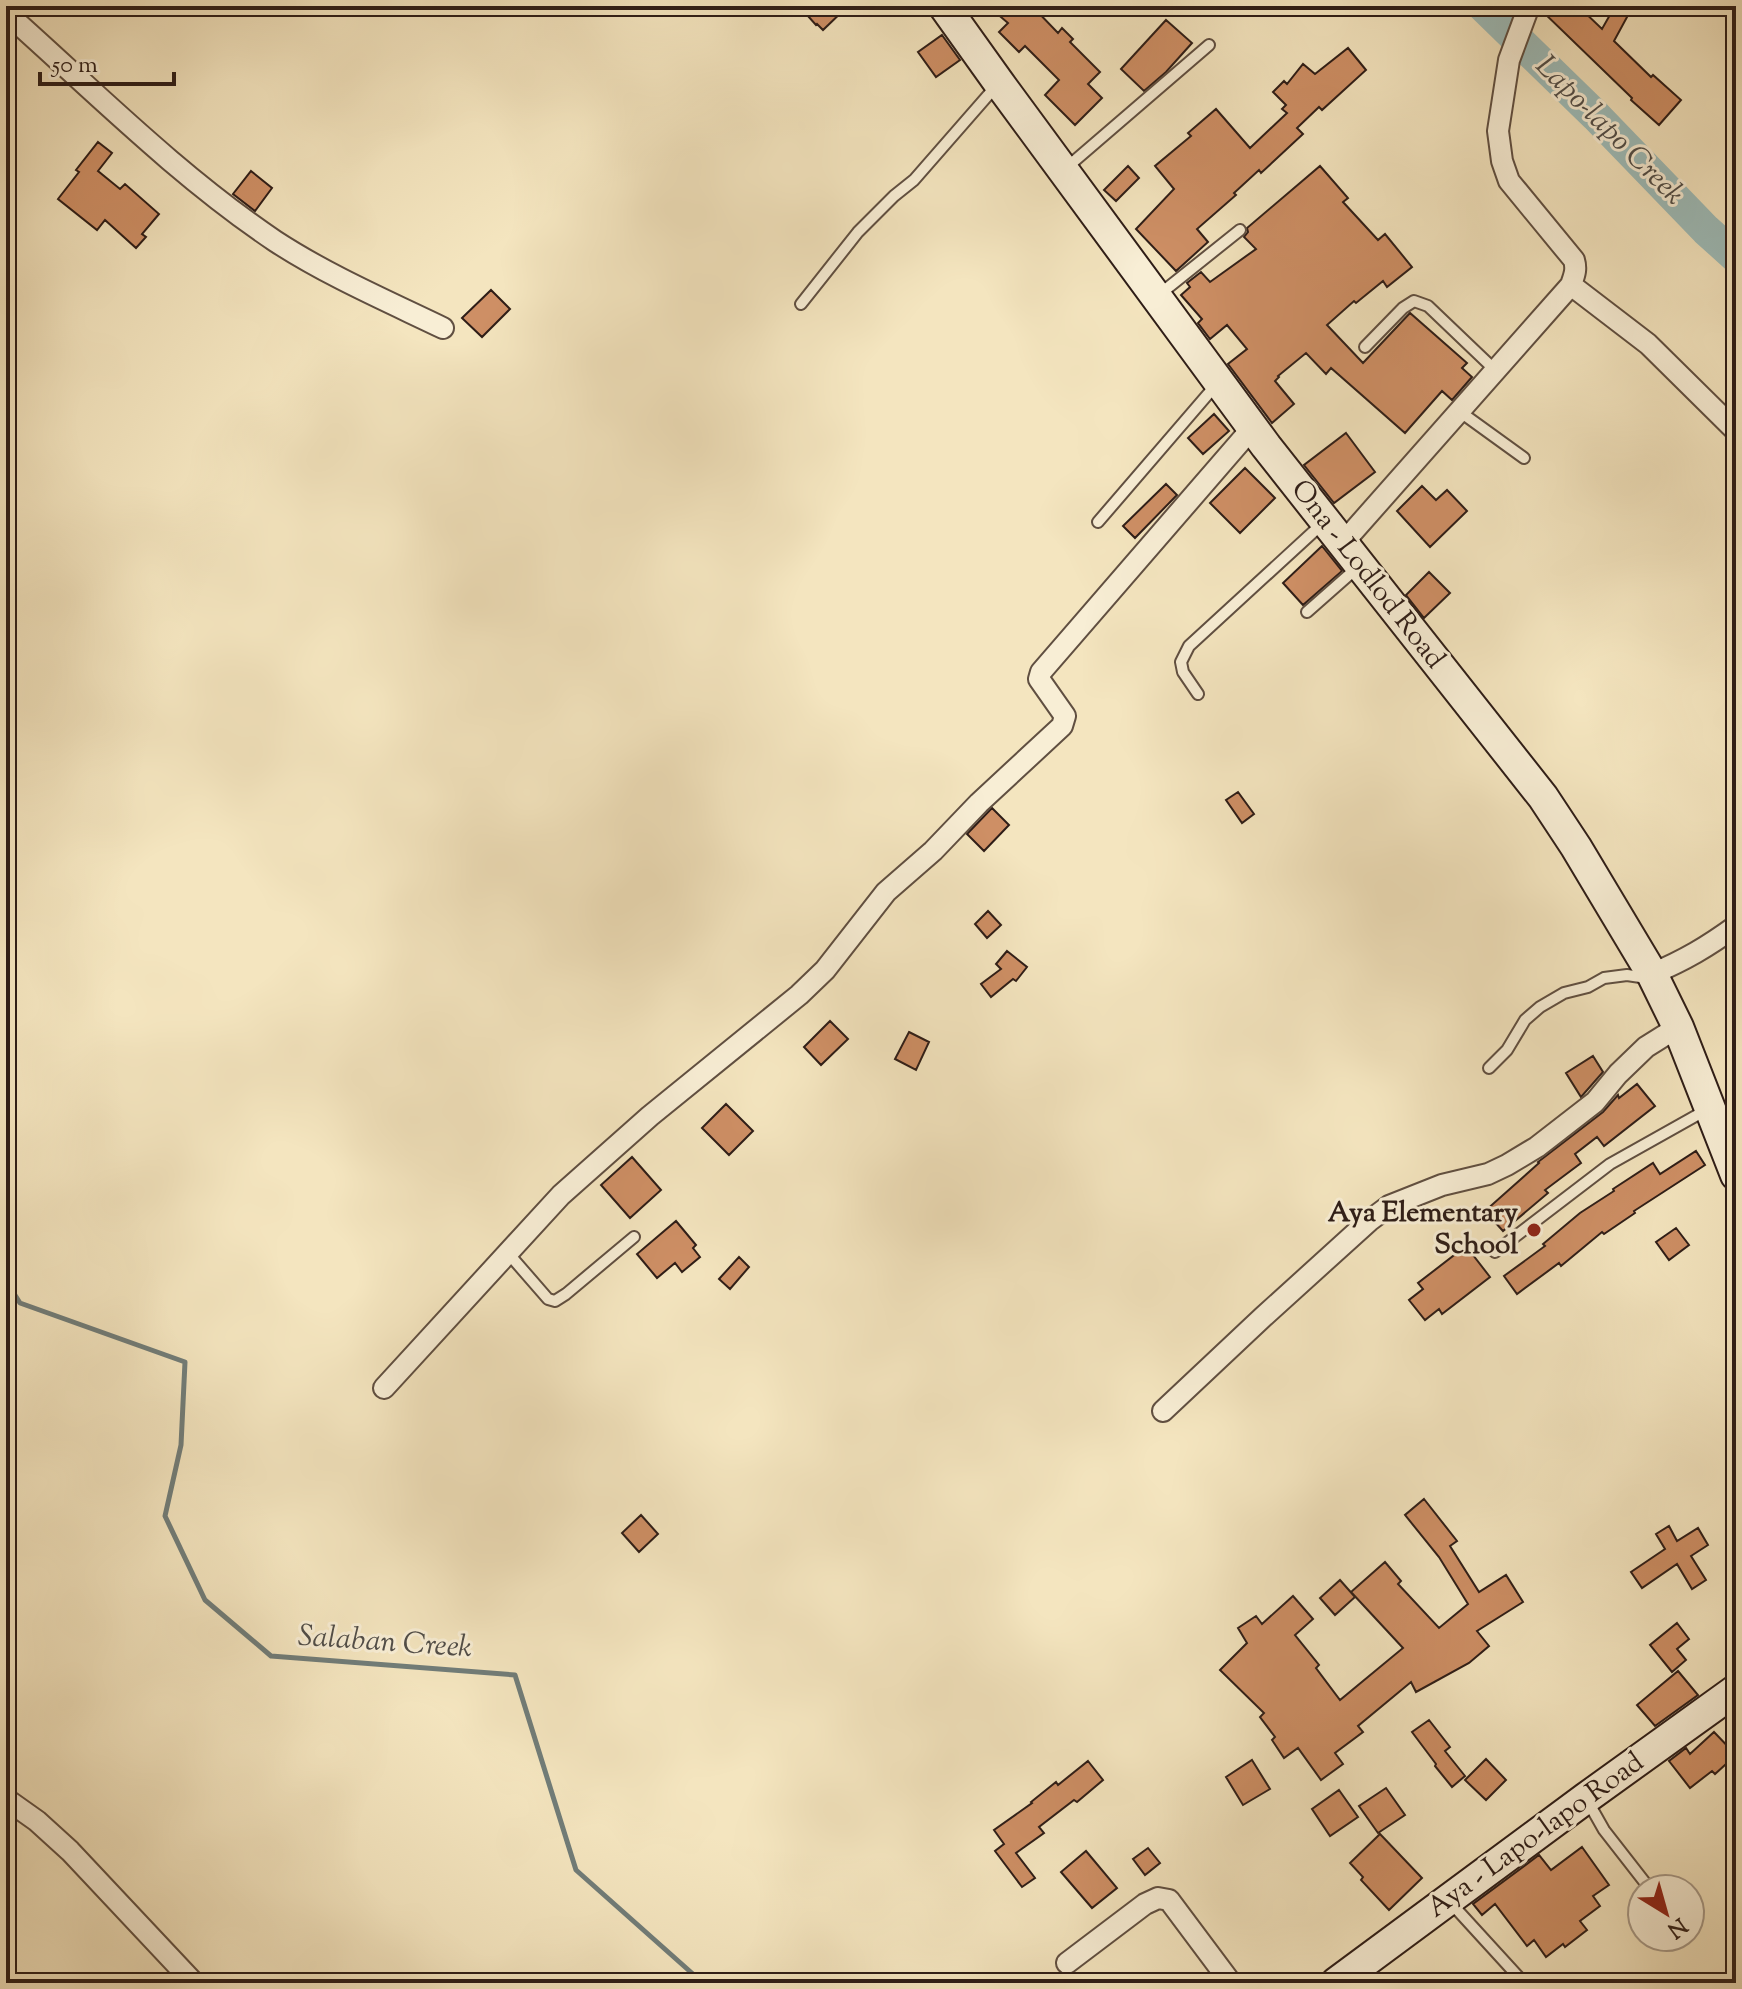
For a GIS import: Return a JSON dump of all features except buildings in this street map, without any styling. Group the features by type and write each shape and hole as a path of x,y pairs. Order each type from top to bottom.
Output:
{"main road":[{"name":"Ona - Lodlod Road","path":"944,6 1253,427 1543,797 1653,977 1678,1027 1736,1175"},
{"name":"Aya - Lapo-lapo Road","path":"1336,1983 1736,1690"}],"street":[{"path":"1342,544 1571,285 1576,267 1574,260 1509,181 1502,161 1498,131 1509,60 1529,7"},
{"path":"6,14 209,193 265,234 335,275 443,328"},
{"path":"1571,285 1648,344 1736,431"},
{"path":"384,1388 573,1185 650,1116 799,995 825,970 886,892 933,851 979,803 1062,726 1065,716 1039,679 1041,672 1253,427"},
{"path":"1653,977 1707,948 1736,926"},
{"path":"1163,1411 1263,1317 1389,1206 1442,1185 1488,1174 1537,1147 1595,1102 1635,1056 1678,1027"},
{"path":"6,1799 37,1821 70,1851 194,1983"},
{"path":"1067,1963 1145,1904 1158,1898 1169,1900 1231,1983"}],"lane":[{"path":"1063,170 1209,45"},
{"path":"801,304 858,232 914,180 999,83"},
{"path":"1157,297 1240,230"},
{"path":"1365,347 1403,308 1414,301 1428,306 1495,370"},
{"path":"1098,522 1219,381"},
{"path":"1459,411 1524,458"},
{"path":"1307,612 1342,544"},
{"path":"1198,694 1183,672 1181,662 1189,646 1342,544"},
{"path":"1489,1068 1507,1050 1525,1020 1564,993 1588,987 1604,978 1627,975 1653,977"},
{"path":"1495,1252 1610,1164 1710,1108"},
{"path":"508,1253 548,1299 555,1301 634,1237"},
{"path":"1586,1798 1604,1830 1638,1873"},
{"path":"1449,1901 1524,1983"}],"waterway":[{"name":"Lapo-lapo Creek","path":"1483,6 1736,257"},
{"name":"Salaban Creek","path":"6,1281 20,1303 185,1362 181,1445 165,1516 205,1600 271,1656 515,1675 576,1870 703,1983"}],"place":[{"name":"Aya Elementary School","path":"1534,1230"}]}
